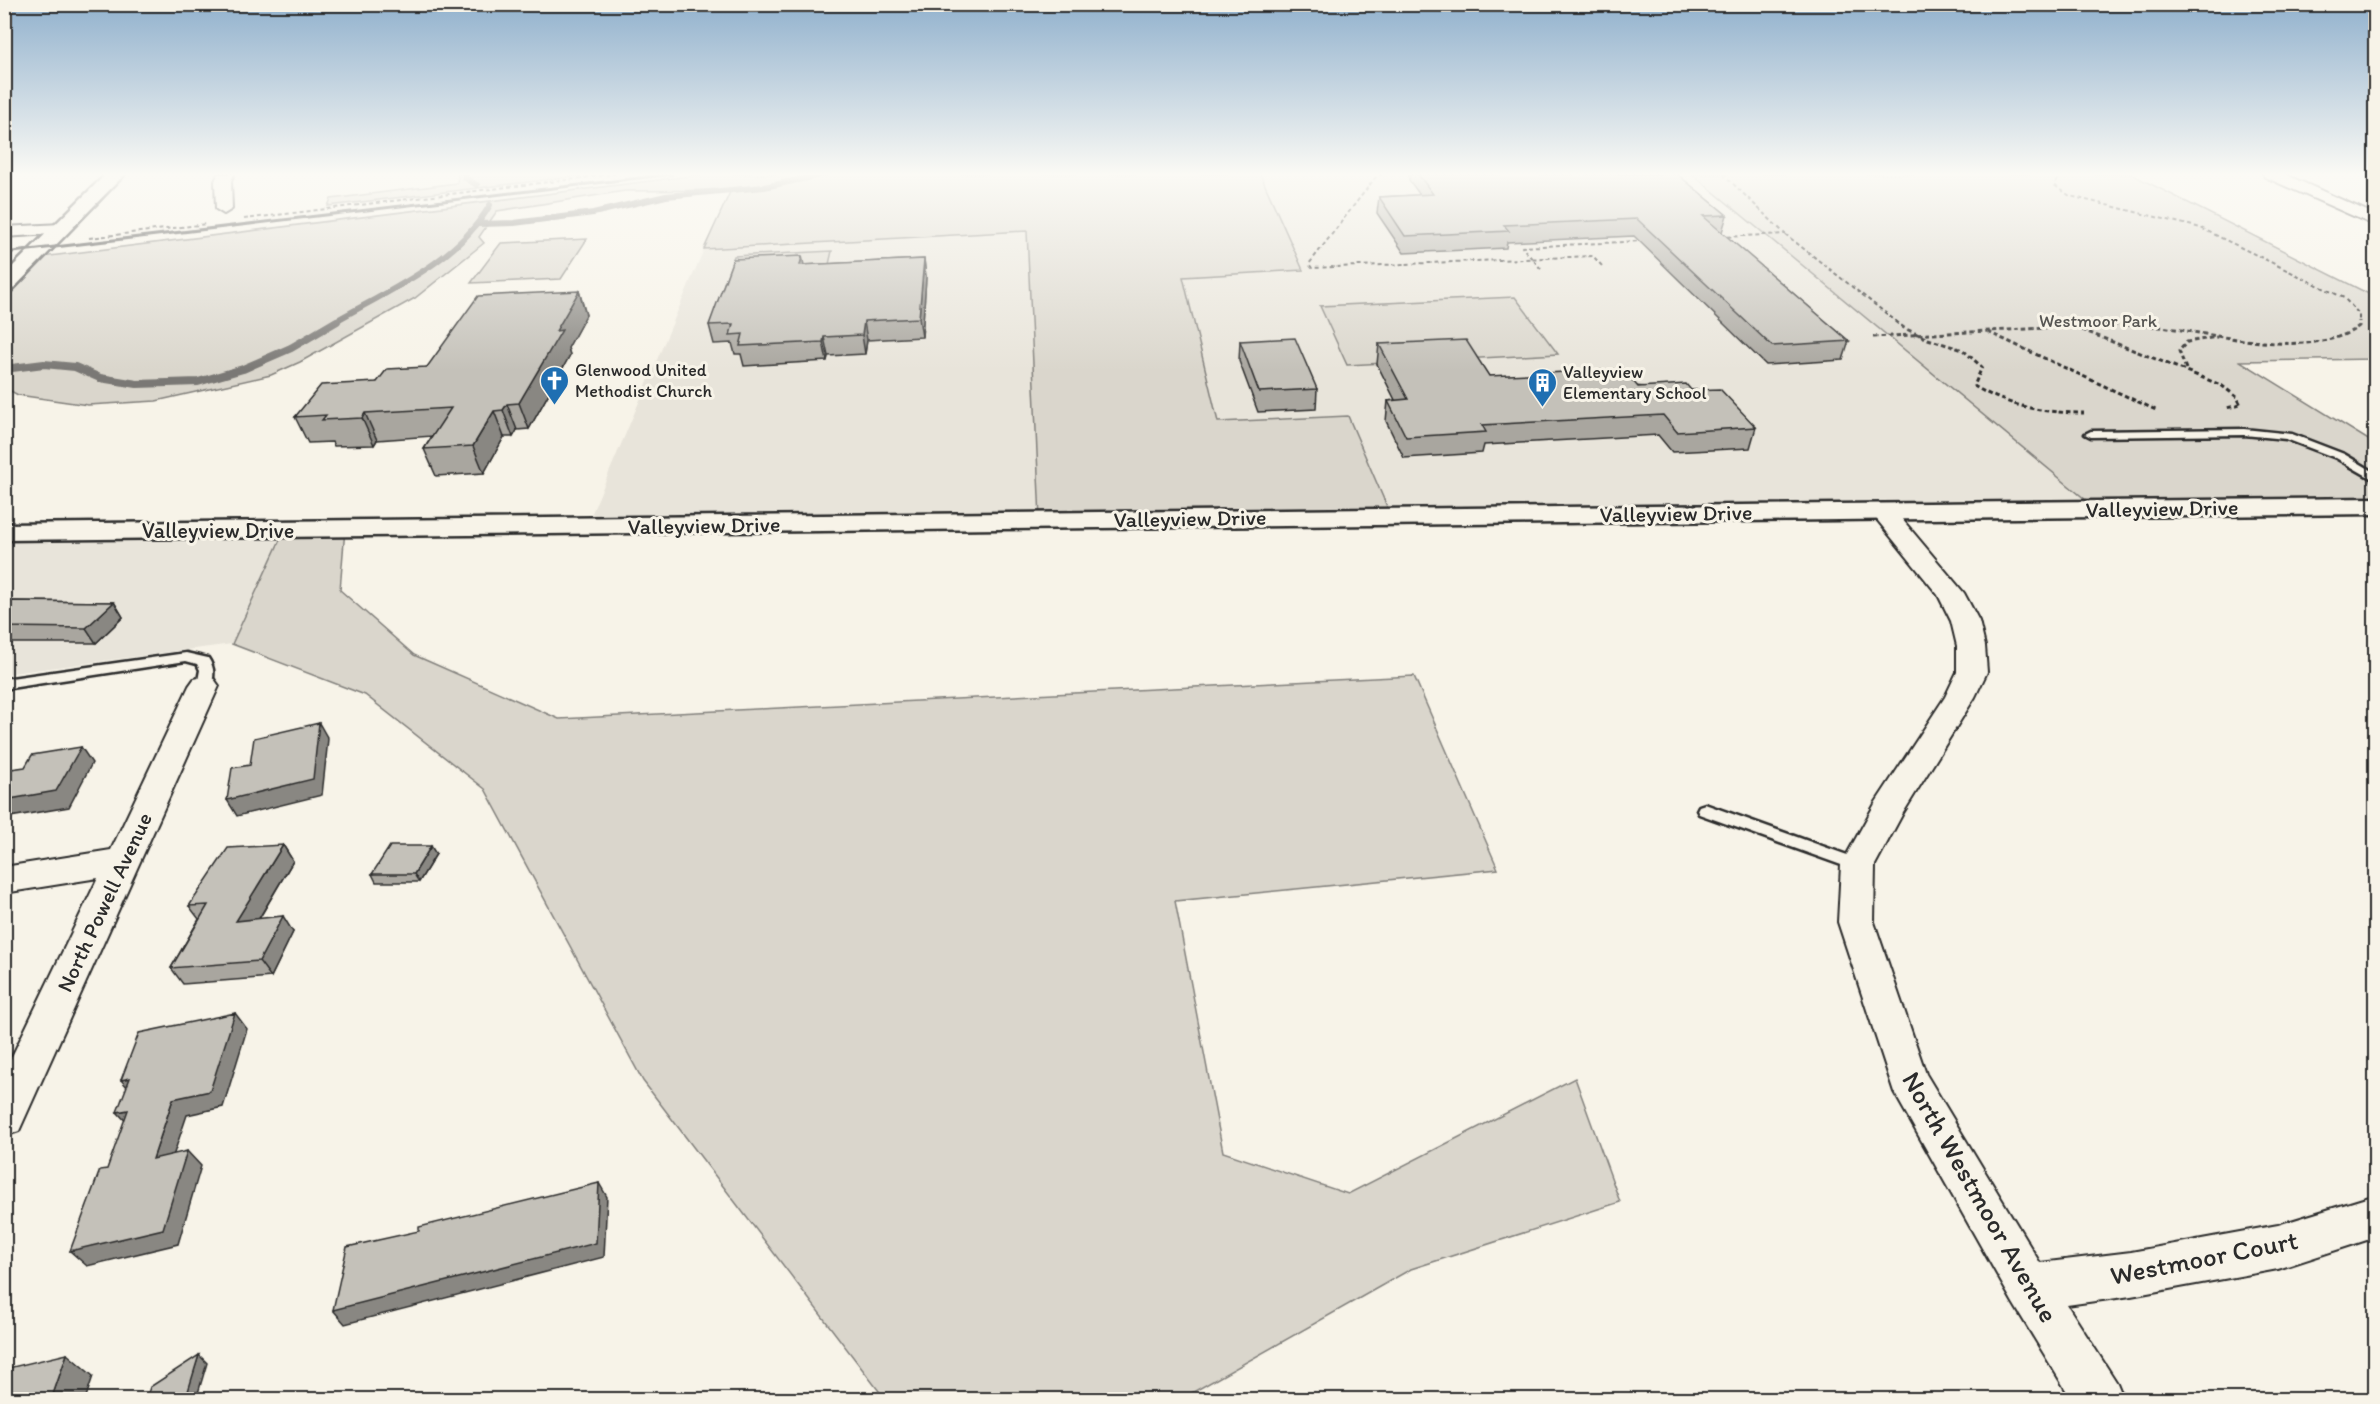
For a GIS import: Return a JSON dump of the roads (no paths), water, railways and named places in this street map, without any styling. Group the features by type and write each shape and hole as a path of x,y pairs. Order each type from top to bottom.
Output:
{"street":[{"path":"4,287 51,240"},
{"name":"Valleyview Drive","path":"4,532 2376,506"},
{"name":"North Westmoor Avenue","path":"1882,511 1950,593 1965,621 1971,646 1972,672 1960,697 1888,810 1858,865 1856,922 1908,1080 2030,1287 2100,1400"},
{"name":"North Powell Avenue","path":"4,1118 204,686"},
{"path":"4,880 123,861"},
{"name":"Westmoor Court","path":"2030,1287 2131,1274 2278,1247 2376,1216"}],"lane":[{"path":"2091,435 2244,432 2288,436 2340,456 2376,478"},
{"path":"4,684 186,657 202,661 207,670 204,686"},
{"path":"1705,810 1858,865"}],"waterway":[{"path":"334,322 420,273 463,240"},
{"path":"4,369 44,364 75,367 100,378 137,384 198,382 243,369 291,348 337,321"}],"railway":[{"path":"4,253 118,240"}],"place":[{"name":"Glenwood United Methodist Church","path":"554,406"},
{"name":"Valleyview Elementary School","path":"1542,408"}],"park label":[{"name":"Westmoor Park","path":"2098,321"}]}
